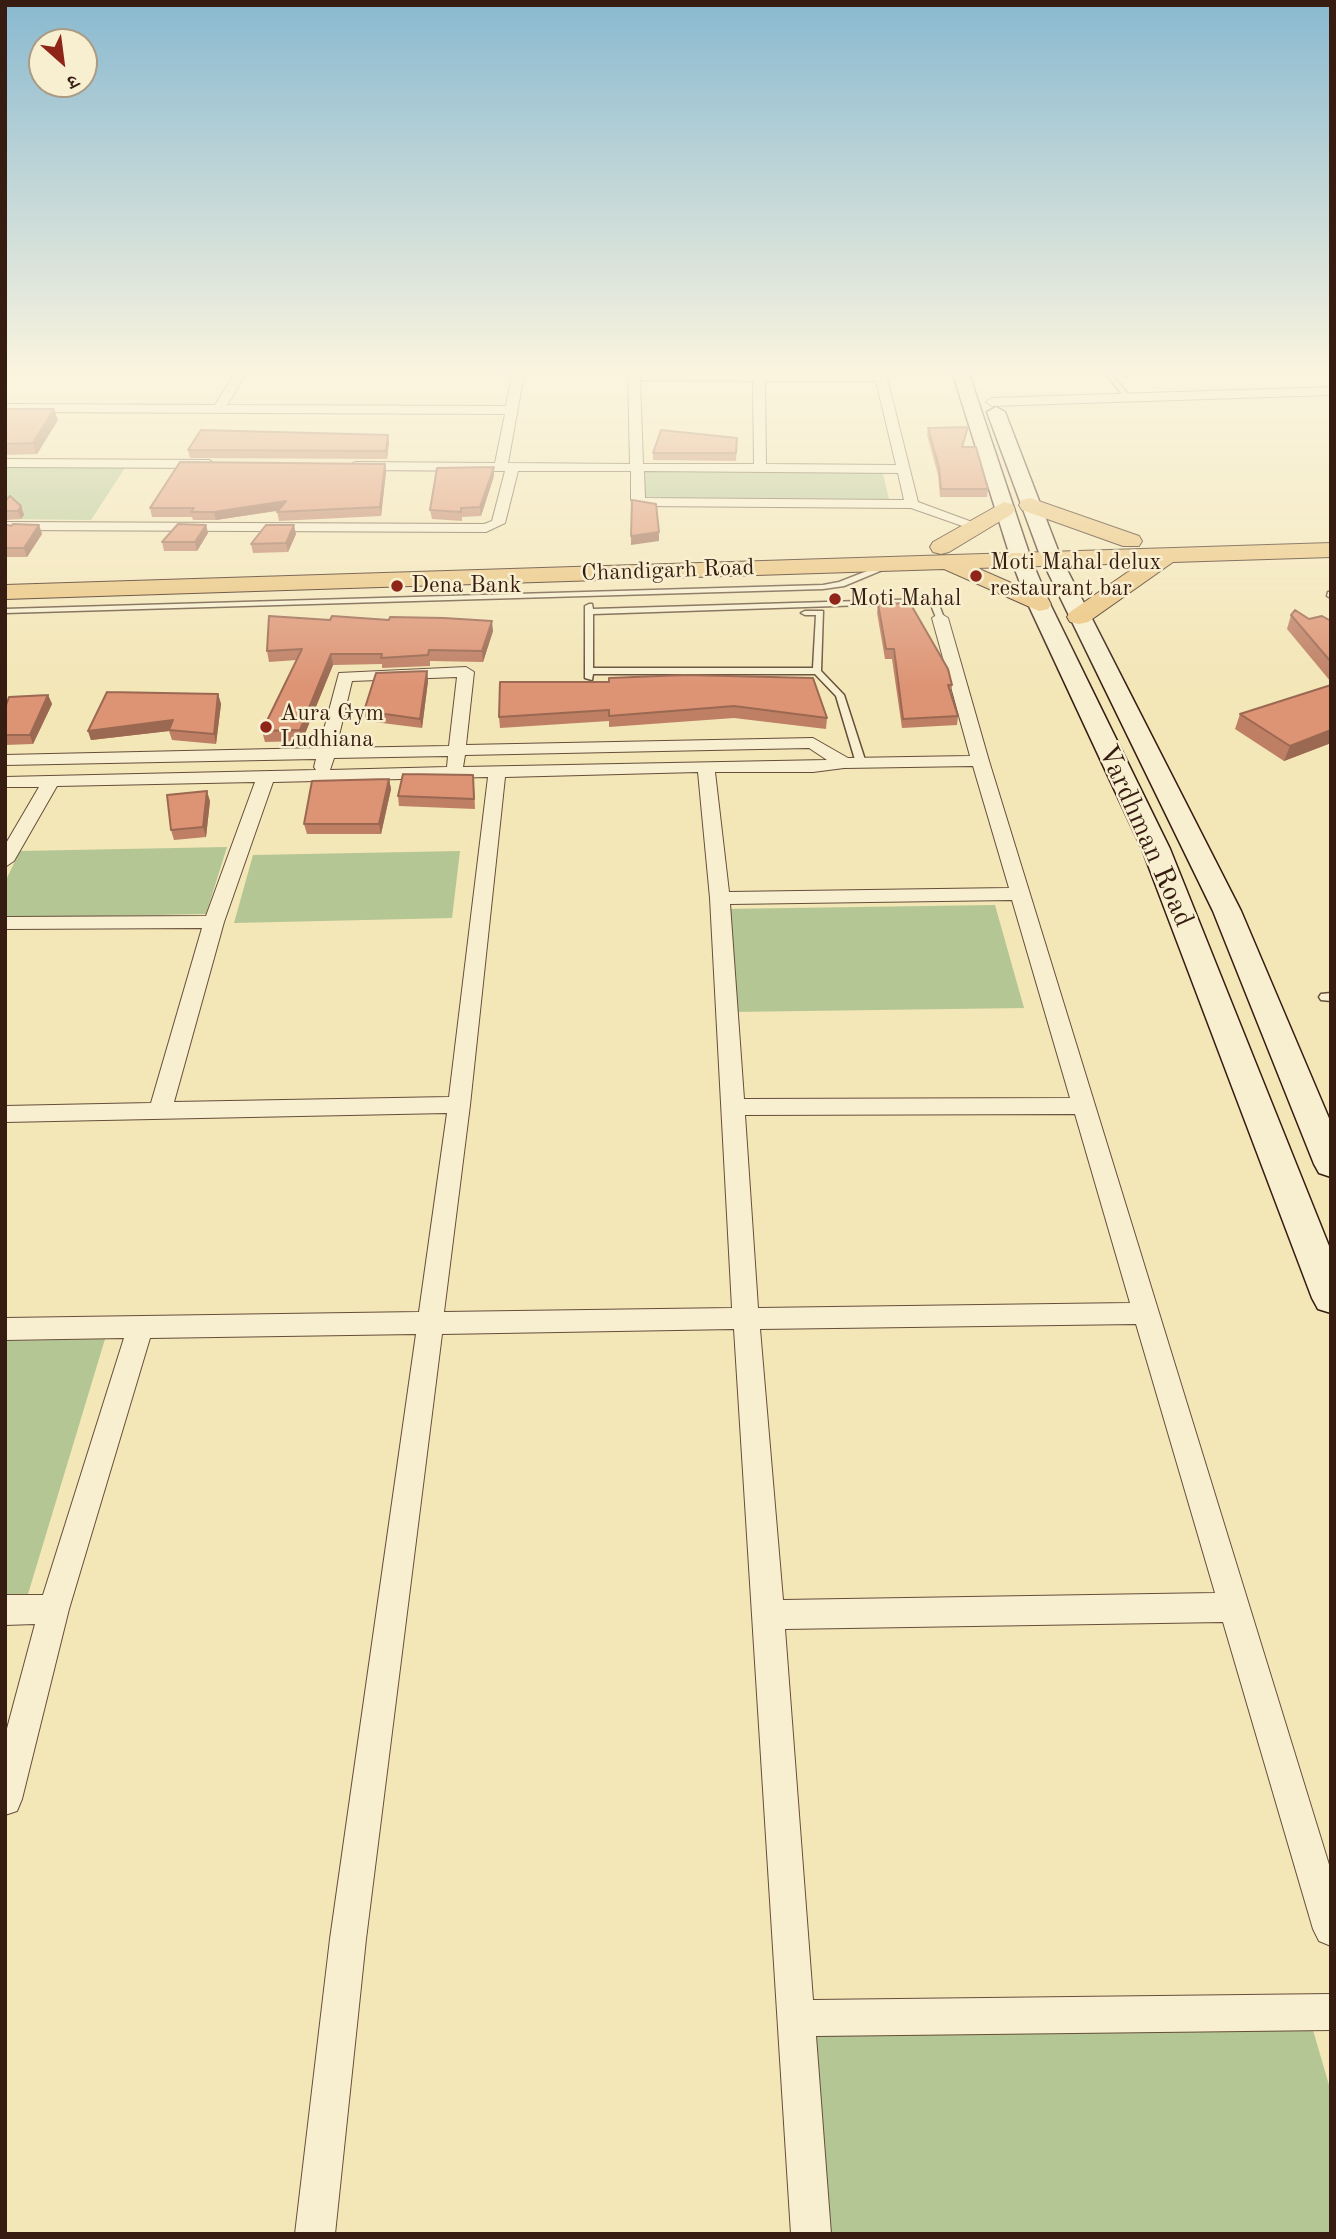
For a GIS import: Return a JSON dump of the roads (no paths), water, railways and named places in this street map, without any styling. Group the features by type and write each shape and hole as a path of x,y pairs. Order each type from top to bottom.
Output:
{"main road":[{"path":"1039,604 943,555 976,526 1017,507 1131,541"},
{"name":"Chandigarh Road","path":"1049,551 1131,541 1331,536"},
{"name":"Chandigarh Road","path":"5,575 1049,551 1168,554 1331,550"},
{"path":"1079,617 1168,554"},
{"name":"Chandigarh Road","path":"5,592 891,564 943,555"}],"street":[{"path":"5,526 486,528 498,523 504,478"},
{"path":"637,478 638,500 646,503 912,504 976,526"},
{"path":"905,478 912,504"},
{"name":"Vardhman Road","path":"1005,478 1017,507 1049,551 1079,617 1197,847 1227,911 1331,1164"},
{"name":"Vardhman Road","path":"1010,478 1017,507 1019,552 1039,604 1156,849 1331,1298"},
{"path":"940,618 1019,894 1331,1929"},
{"path":"321,776 345,676 466,672 455,772"},
{"path":"5,760 813,743 853,763"},
{"path":"5,782 813,767 853,763 980,761"},
{"path":"706,767 720,898 746,1320 811,2234"},
{"path":"315,2234 350,1925 459,1105 497,771"},
{"path":"160,1112 214,922 265,778"},
{"path":"5,861 52,780"},
{"path":"720,898 1019,894"},
{"path":"5,923 214,922"},
{"path":"5,1114 459,1105"},
{"path":"734,1107 1083,1106"},
{"path":"5,1329 1145,1313"},
{"path":"5,1799 54,1609 141,1326"},
{"path":"769,1615 1234,1607"},
{"path":"5,1610 54,1609"},
{"path":"796,2018 1331,2012"}],"lane":[{"path":"5,611 798,588 833,586 891,564"},
{"path":"798,588 798,605 804,613 820,613 817,671"},
{"path":"589,595 589,682"},
{"path":"589,612 927,601 935,604 940,618"},
{"path":"589,671 817,671 840,695 853,763"}],"place":[{"name":"Moti Mahal delux restaurant bar","path":"976,576"},
{"name":"Dena Bank","path":"397,586"},
{"name":"Moti Mahal","path":"835,599"},
{"name":"Aura Gym Ludhiana","path":"266,727"}]}
